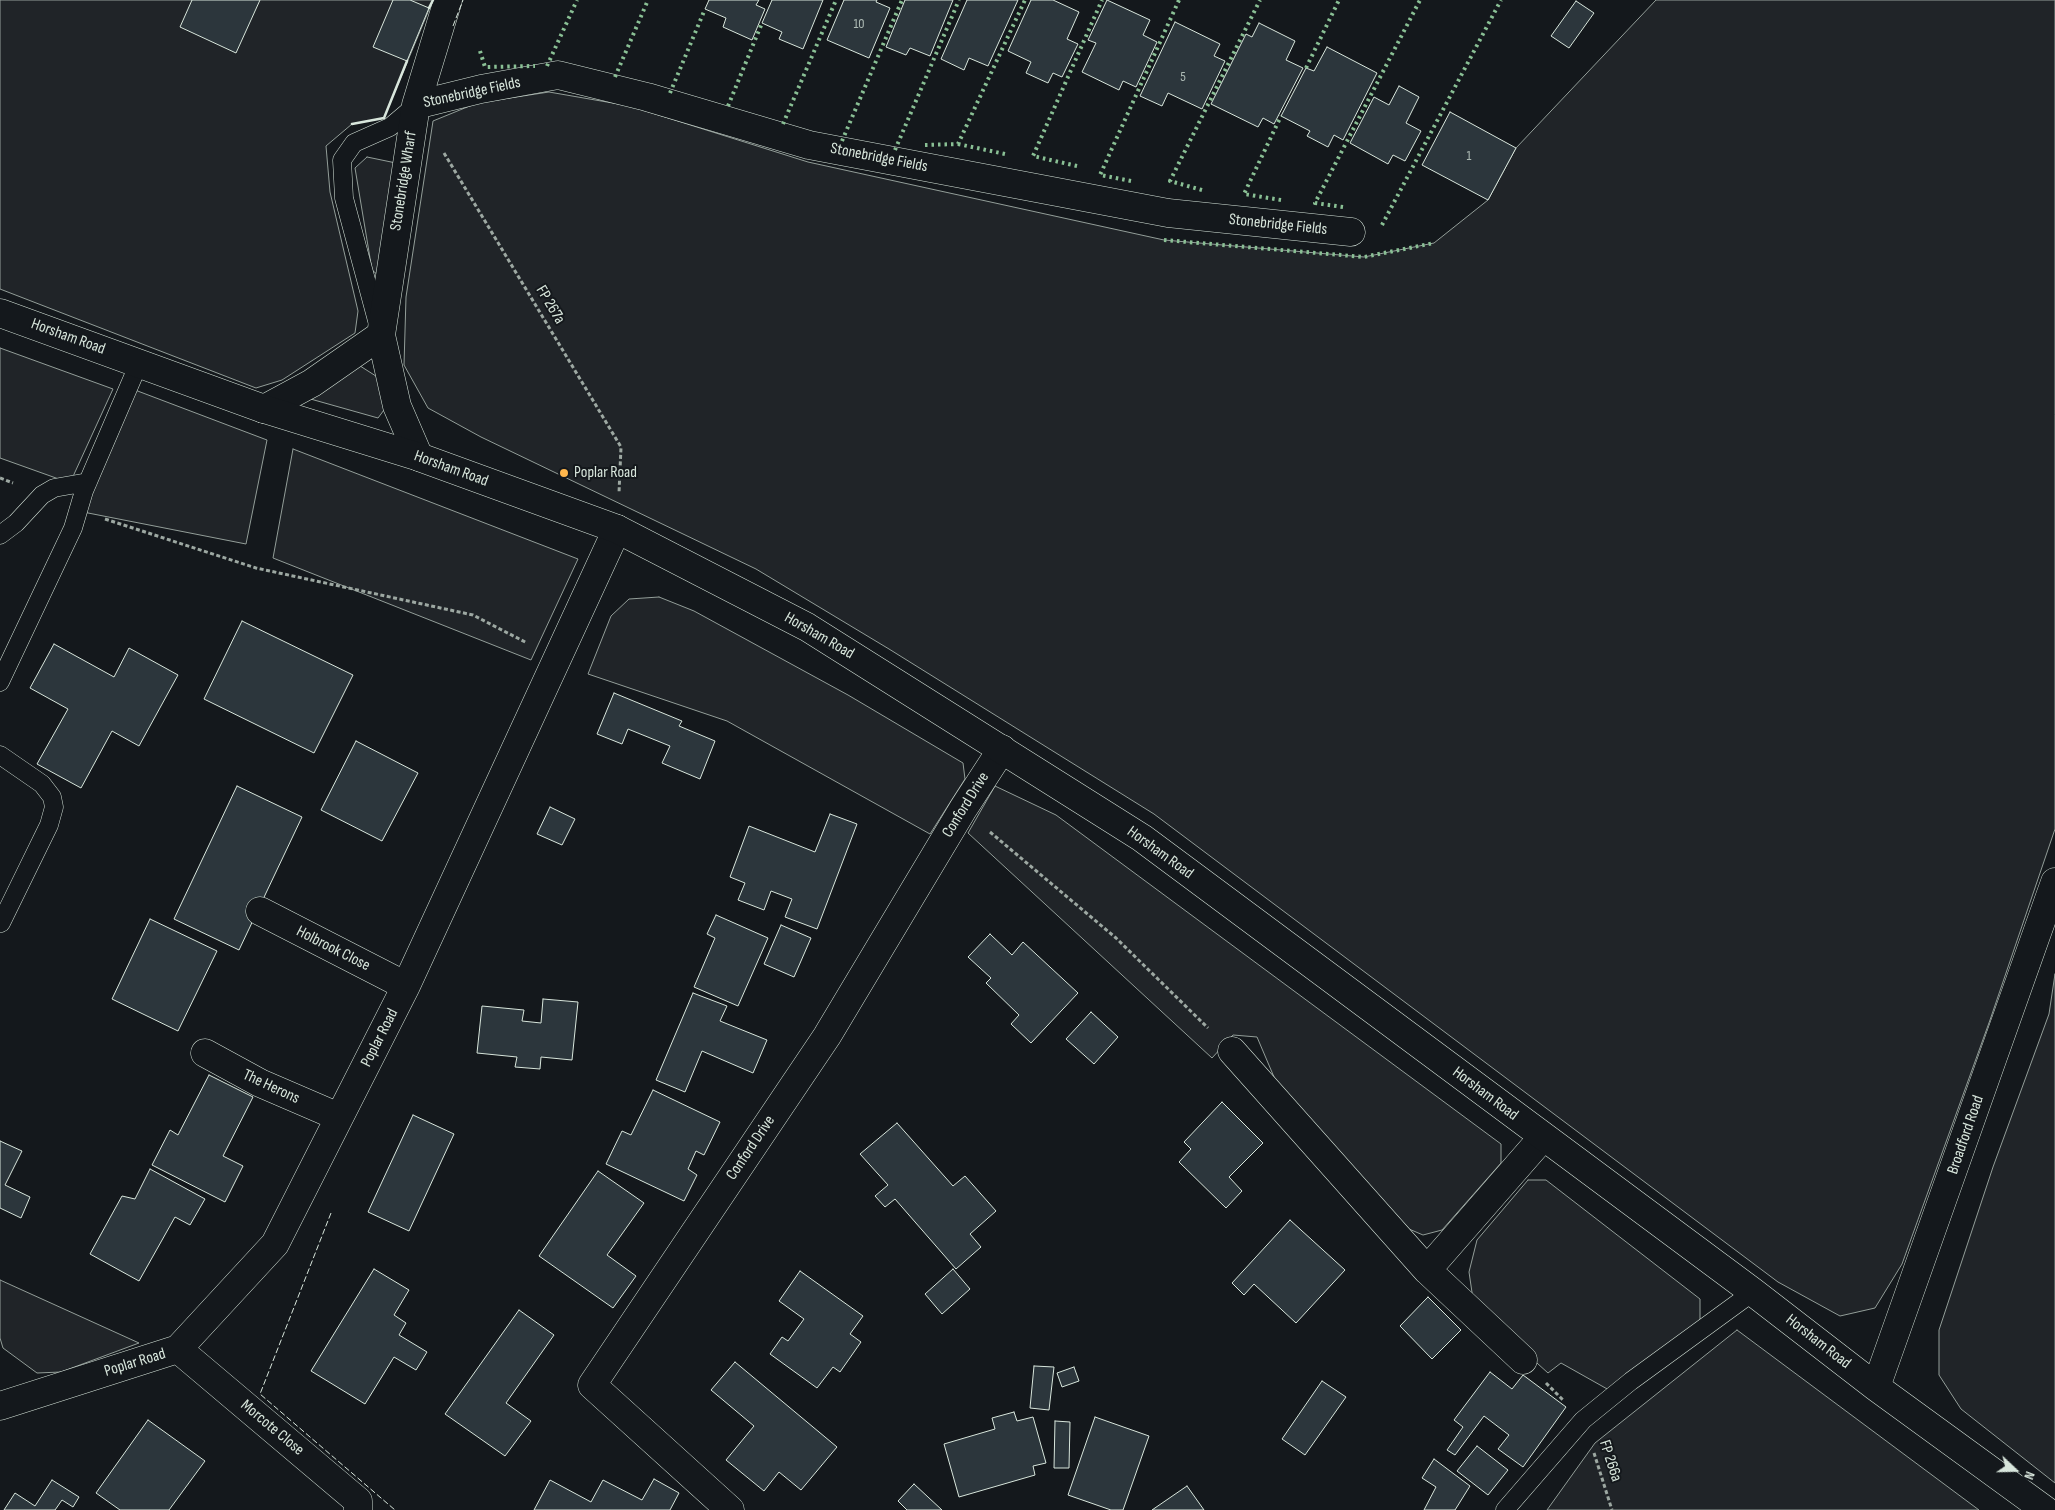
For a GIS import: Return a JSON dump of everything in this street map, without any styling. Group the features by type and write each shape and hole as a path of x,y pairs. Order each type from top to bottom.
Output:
{"street":[{"name":"Stonebridge Wharf","path":"419,457 396,406 381,335 416,105 448,0"},
{"name":"Stonebridge Fields","path":"416,105 481,89 558,75 647,97 808,145 1168,213 1351,232"},
{"name":"Horsham Road","path":"0,313 264,409 419,457 617,529 808,627 1142,838 1543,1138 1753,1292 1876,1387 2045,1510"},
{"path":"264,409 312,383 381,335"},
{"name":"Poplar Road","path":"2,1399 178,1349 275,1244 406,986 617,529"},
{"name":"Conford Drive","path":"730,1510 592,1385 826,1036 962,809 1002,749"},
{"name":"Broadford Road","path":"1876,1387 2055,882"},
{"name":"Holbrook Close","path":"260,911 406,986"},
{"path":"1232,1052 1427,1270 1522,1360"},
{"name":"The Herons","path":"204,1053 260,1083 339,1118"},
{"path":"1427,1270 1543,1138"},
{"name":"Morcote Close","path":"178,1349 361,1507"}],"lane":[{"path":"381,335 344,198 342,160 354,143 390,127 416,105"},
{"path":"0,682 66,543 88,482 139,363"},
{"path":"0,535 16,524 42,495 54,488 88,482"},
{"path":"0,755 42,784 52,798 54,807 49,825 1,923"},
{"path":"1505,1510 1583,1420 1631,1381 1753,1292"}],"path":[{"name":"FP 267a","path":"416,105 621,447 617,529"},
{"path":"0,478 42,495"},
{"path":"78,510 256,568 473,615 557,658"},
{"path":"962,809 1116,938 1232,1052"},
{"path":"1522,1360 1583,1420"},
{"name":"FP 266a","path":"1583,1420 1612,1510"}],"shaded area":[{"path":"0,0 433,0 384,118 352,124 326,146 330,192 358,311 355,333 282,380 256,388 0,289"},
{"path":"1656,0 2055,0 2055,829 1990,1020 1902,1264 1875,1308 1840,1316 1778,1282 1154,814 889,649 756,569 481,437 428,408 404,365 406,297 433,121 477,103 549,92 630,106 808,162 1164,240 1364,257 1434,243 1488,200 1516,148"},
{"path":"367,157 396,163 379,276 372,270 355,168"},
{"path":"0,348 113,389 70,483 0,458"},
{"path":"357,364 379,378 384,410 378,418 307,398"},
{"path":"135,390 267,440 246,544 83,512"},
{"path":"293,449 578,559 531,660 273,558"},
{"path":"659,597 694,611 848,695 963,763 965,779 930,834 727,721 588,674 611,616 629,599"},
{"path":"995,786 1056,815 1501,1144 1501,1163 1442,1230 1423,1235 1409,1229 1277,1084 1257,1037 1233,1035 1212,1058 968,833"},
{"path":"2055,974 2055,1483 1961,1409 1939,1375 1939,1330 1993,1167 2049,1014"},
{"path":"1528,1180 1546,1180 1700,1299 1700,1320 1609,1390 1561,1363 1548,1373 1474,1306 1469,1272 1477,1240"},
{"path":"0,1280 139,1343 61,1372 37,1373 3,1348 0,1338"},
{"path":"1737,1330 1979,1510 1547,1510 1595,1443"}],"building":[{"path":"192,0 260,0 236,53 180,27"},
{"path":"393,0 410,0 429,8 407,61 373,47"},
{"path":"709,0 759,0 756,5 765,9 752,40 723,27 726,18 705,9"},
{"path":"772,0 823,0 803,49 779,39 782,32 762,23"},
{"path":"844,0 877,0 876,2 890,8 869,58 827,40"},
{"path":"905,0 953,0 930,56 910,48 906,55 886,47"},
{"path":"967,0 1018,0 988,66 969,58 964,70 941,59"},
{"path":"1031,0 1053,0 1079,12 1067,39 1078,44 1062,77 1053,73 1048,83 1026,73 1031,62 1008,51"},
{"path":"1107,0 1150,20 1143,35 1157,42 1136,87 1123,81 1119,90 1082,72 1096,43 1088,40"},
{"path":"1576,1 1594,13 1569,48 1551,36"},
{"path":"1175,22 1220,44 1214,56 1225,61 1202,109 1168,93 1162,106 1140,96"},
{"path":"1259,23 1295,41 1286,60 1303,68 1274,124 1263,118 1258,127 1211,104 1246,34 1252,37"},
{"path":"1327,47 1377,73 1343,140 1334,135 1328,147 1307,136 1310,131 1281,116 1306,68 1314,71"},
{"path":"1399,86 1419,97 1406,123 1421,131 1405,161 1393,155 1388,164 1350,143 1374,97 1389,105"},
{"path":"1450,112 1516,148 1488,200 1422,165"},
{"path":"242,621 353,675 314,753 204,699"},
{"path":"54,644 114,677 129,648 178,675 139,746 112,731 81,788 37,764 68,709 30,688"},
{"path":"614,693 682,721 679,726 715,741 700,779 662,763 670,746 628,729 622,744 597,734"},
{"path":"356,741 418,773 382,841 321,810"},
{"path":"237,786 302,817 239,950 174,919"},
{"path":"550,807 575,819 562,845 537,834"},
{"path":"830,814 857,824 817,929 785,917 792,899 771,891 764,910 738,900 745,883 730,877 749,826 815,852"},
{"path":"716,915 768,938 738,1006 694,987 715,938 707,934"},
{"path":"150,919 217,951 178,1031 112,999"},
{"path":"781,925 811,938 794,977 764,964"},
{"path":"990,934 1012,955 1023,942 1078,993 1031,1043 1011,1024 1019,1015 986,983 991,978 968,957"},
{"path":"693,993 727,1006 720,1021 767,1040 753,1073 702,1051 685,1092 656,1080"},
{"path":"543,999 578,1002 572,1060 541,1057 540,1069 515,1067 517,1057 477,1053 482,1006 524,1010 522,1021 541,1023"},
{"path":"1091,1012 1118,1037 1094,1064 1066,1039"},
{"path":"209,1075 253,1097 223,1156 243,1166 225,1202 152,1165 170,1130 178,1135"},
{"path":"653,1090 720,1122 704,1155 696,1151 688,1169 697,1175 684,1201 606,1164 622,1131 631,1135"},
{"path":"1222,1102 1263,1143 1229,1177 1242,1191 1226,1208 1179,1162 1191,1149 1184,1142"},
{"path":"413,1115 454,1134 409,1231 368,1212"},
{"path":"897,1123 953,1186 965,1176 996,1211 970,1234 981,1247 956,1269 895,1199 885,1207 875,1196 888,1185 860,1154"},
{"path":"0,1141 22,1151 5,1185 30,1197 21,1218 0,1208"},
{"path":"150,1169 205,1199 190,1225 175,1217 139,1281 90,1254 122,1196 135,1199"},
{"path":"598,1171 644,1203 607,1255 636,1276 613,1308 539,1256"},
{"path":"1290,1220 1345,1270 1296,1323 1254,1284 1244,1295 1232,1283"},
{"path":"374,1269 409,1290 394,1315 406,1323 399,1335 427,1352 416,1370 394,1357 365,1404 311,1371"},
{"path":"953,1269 970,1289 942,1314 925,1294"},
{"path":"800,1271 863,1316 850,1334 861,1342 840,1372 833,1367 817,1388 770,1354 782,1337 788,1341 804,1319 779,1301"},
{"path":"1428,1297 1461,1330 1432,1359 1400,1326"},
{"path":"519,1310 554,1335 506,1403 531,1421 505,1456 445,1414"},
{"path":"735,1362 837,1447 801,1490 779,1472 764,1491 726,1460 754,1426 711,1390"},
{"path":"1034,1366 1054,1367 1049,1410 1030,1408"},
{"path":"1074,1367 1079,1381 1062,1387 1057,1373"},
{"path":"1490,1372 1512,1389 1523,1375 1566,1407 1523,1467 1498,1449 1509,1435 1484,1416 1455,1455 1447,1450 1463,1427 1454,1420"},
{"path":"1322,1381 1346,1397 1305,1455 1282,1439"},
{"path":"1014,1412 1017,1421 1033,1417 1046,1463 1033,1466 1035,1475 959,1497 944,1444 995,1429 992,1418"},
{"path":"1095,1417 1149,1436 1123,1510 1111,1510 1068,1495"},
{"path":"148,1420 205,1461 169,1510 120,1510 96,1493"},
{"path":"1055,1421 1070,1422 1069,1468 1054,1468"},
{"path":"1477,1446 1508,1470 1488,1495 1457,1471"},
{"path":"1434,1459 1470,1486 1455,1510 1424,1510 1436,1487 1422,1478"},
{"path":"654,1479 679,1493 670,1510 534,1510 550,1480 591,1502 603,1480 642,1500"},
{"path":"52,1480 79,1497 73,1507 62,1500 55,1510 4,1510 15,1493 35,1506"},
{"path":"914,1484 942,1510 907,1510 898,1501"},
{"path":"1187,1486 1204,1510 1152,1510"}],"hedge":[{"path":"547,66 577,0"},
{"path":"615,77 648,0"},
{"path":"783,124 836,0"},
{"path":"842,141 902,0"},
{"path":"895,150 959,0"},
{"path":"925,145 958,144 1025,0"},
{"path":"1077,166 1033,156 1102,0"},
{"path":"1131,181 1100,175 1179,0"},
{"path":"1202,190 1170,181 1260,0"},
{"path":"1306,68 1339,0"},
{"path":"1343,207 1315,203 1420,0"},
{"path":"1382,225 1501,0"},
{"path":"670,93 705,9"},
{"path":"728,106 762,23"},
{"path":"480,51 485,67 535,66"},
{"path":"1281,116 1244,194 1281,200"},
{"path":"958,144 1005,154"},
{"path":"1164,240 1364,257 1434,243"}],"fence":[{"path":"453,26 463,0"},
{"path":"331,1213 260,1394 395,1510"}],"wall":[{"path":"429,8 433,0"},
{"path":"352,124 384,118 407,61"}],"place":[{"name":"Poplar Road","path":"564,473"}]}
